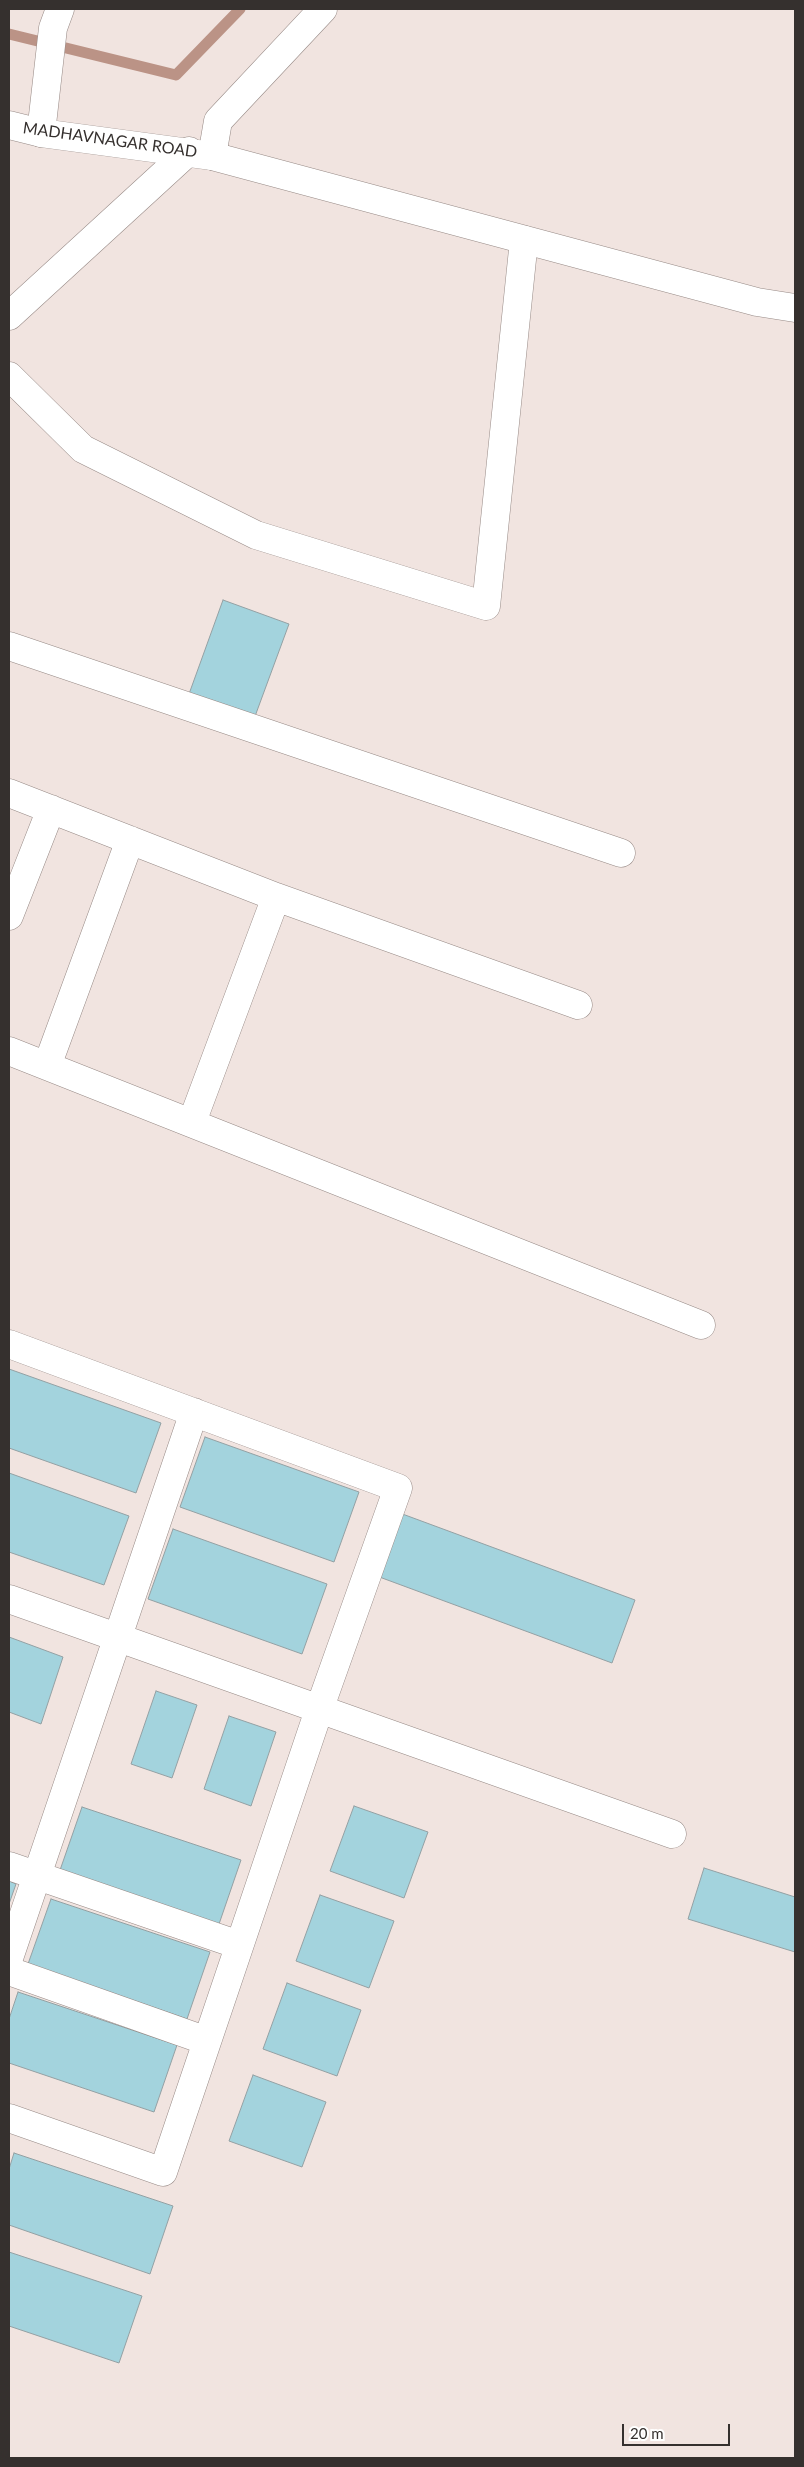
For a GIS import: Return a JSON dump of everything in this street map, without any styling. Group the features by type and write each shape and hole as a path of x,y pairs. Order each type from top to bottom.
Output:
{"street":[{"path":"9,316 200,153 218,121 323,9"},
{"path":"41,133 56,18"},
{"name":"MADHAVNAGAR ROAD","path":"9,125 41,133 200,153 757,302 795,308"},
{"path":"9,376 83,449 256,535 486,606 524,240"},
{"path":"9,646 621,853"},
{"path":"9,792 276,897 578,1005"},
{"path":"9,916 51,809"},
{"path":"47,1066 130,840"},
{"path":"192,1122 276,897"},
{"path":"9,1051 701,1325"},
{"path":"9,1344 398,1488 319,1710 163,2172 9,2118"},
{"path":"9,1958 194,1412"},
{"path":"9,1599 672,1834"},
{"path":"9,1866 239,1945"},
{"path":"9,1971 206,2041"}],"building":[{"path":"223,600 289,624 254,719 189,694"},
{"path":"9,1369 161,1423 136,1493 9,1448"},
{"path":"205,1437 359,1492 334,1562 180,1507"},
{"path":"9,1473 129,1516 104,1585 9,1552"},
{"path":"397,1512 635,1600 612,1663 374,1575"},
{"path":"173,1529 327,1584 302,1654 148,1599"},
{"path":"9,1637 63,1657 41,1724 9,1712"},
{"path":"156,1691 197,1705 172,1778 131,1764"},
{"path":"229,1716 276,1732 251,1806 204,1789"},
{"path":"354,1806 428,1832 404,1898 330,1871"},
{"path":"82,1807 241,1860 218,1927 59,1873"},
{"path":"704,1868 795,1897 795,1952 688,1919"},
{"path":"9,1881 16,1884 9,1904"},
{"path":"320,1895 394,1921 369,1988 296,1961"},
{"path":"51,1899 210,1952 187,2019 28,1964"},
{"path":"287,1983 361,2010 337,2076 263,2049"},
{"path":"18,1992 177,2045 154,2112 9,2063 9,2019"},
{"path":"253,2075 326,2102 302,2167 229,2141"},
{"path":"14,2153 173,2206 150,2274 9,2225 9,2169"},
{"path":"9,2252 142,2296 119,2363 9,2326"}],"waterway":[{"path":"9,34 176,75 240,9"}]}
